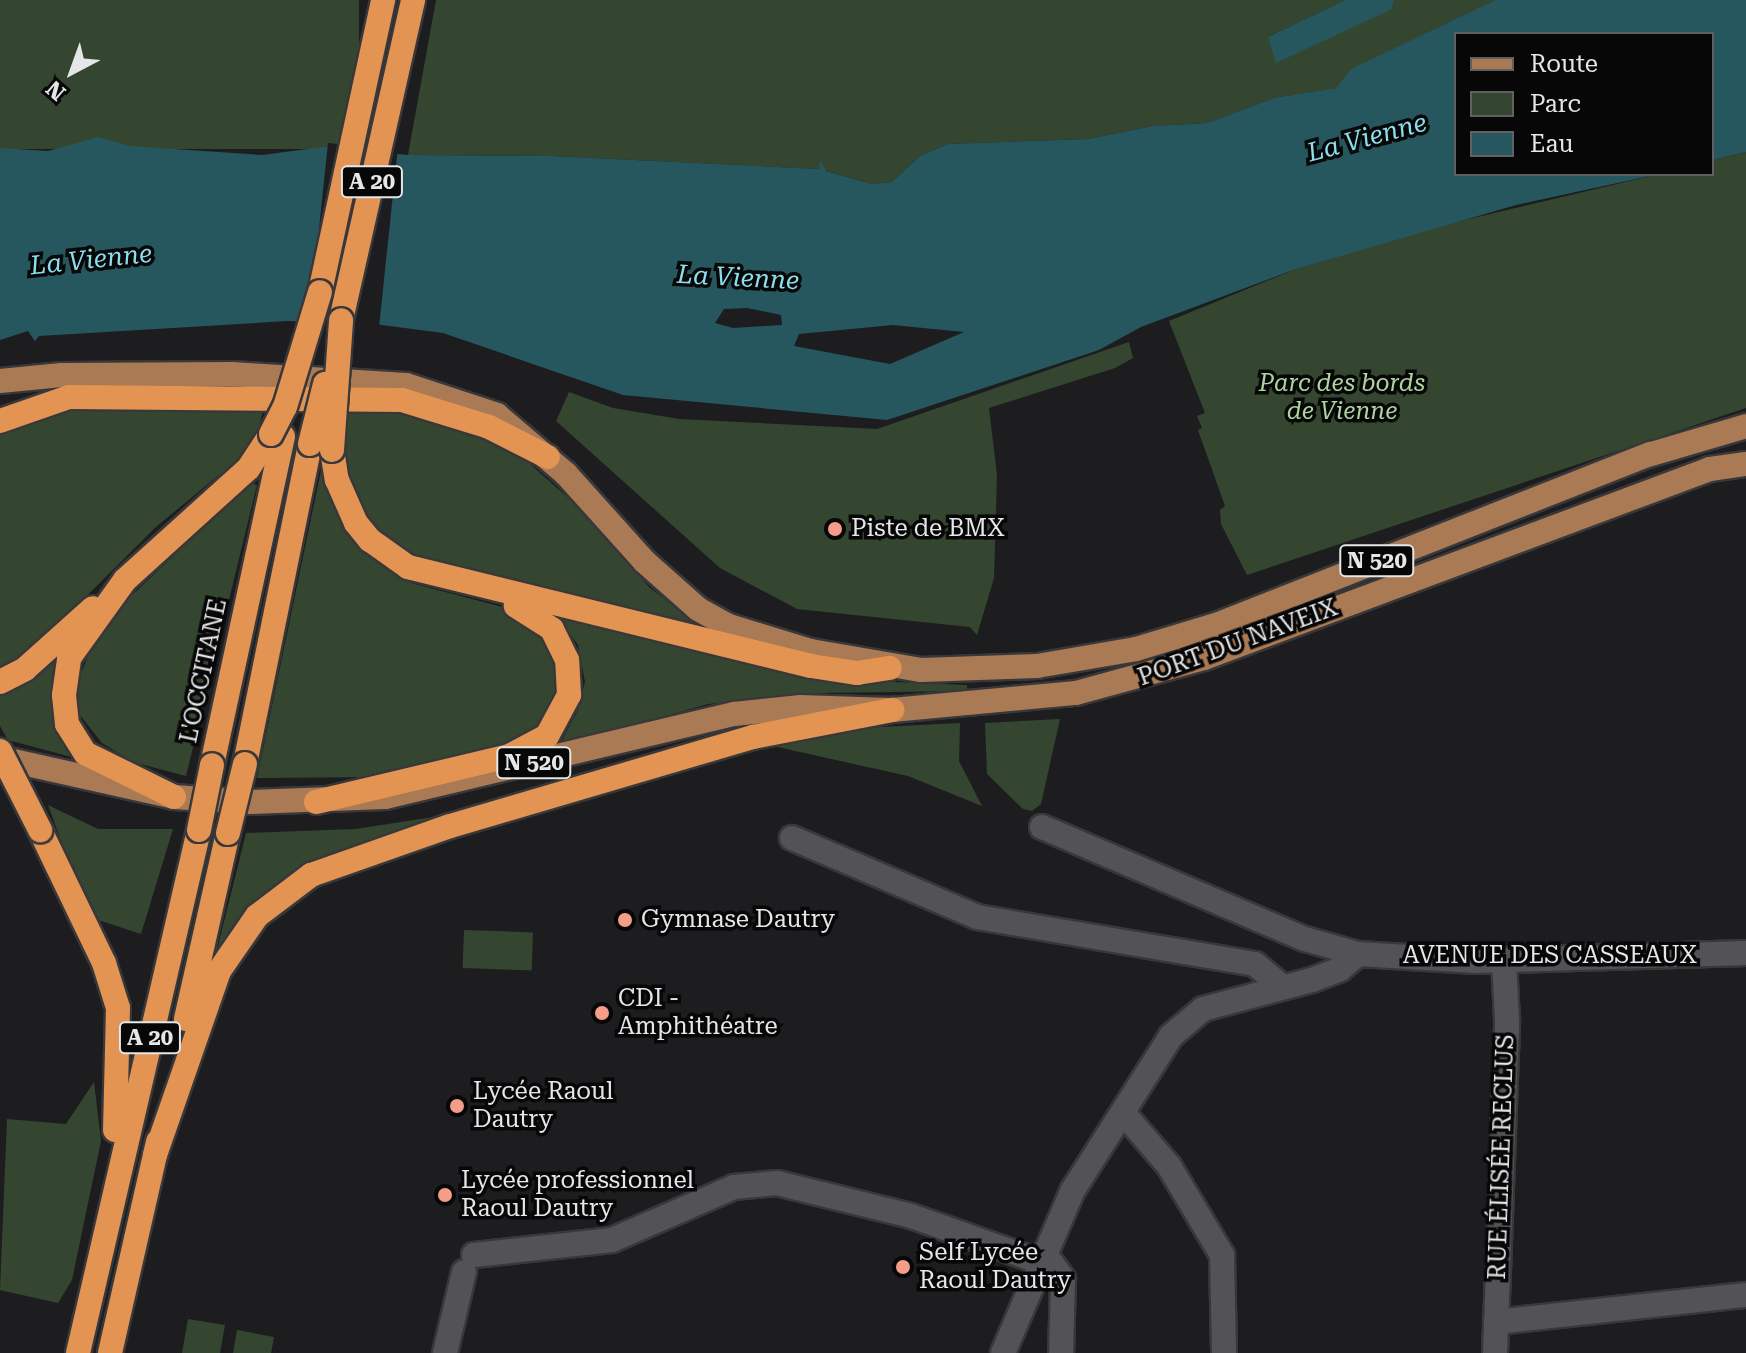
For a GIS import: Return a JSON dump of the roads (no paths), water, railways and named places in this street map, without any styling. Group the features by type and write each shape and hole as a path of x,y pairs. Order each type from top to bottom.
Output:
{"highway":[{"name":"A 20","path":"277,436 320,292 383,0"},
{"name":"A 20","path":"110,1353 228,833 321,447 341,320 413,0"},
{"path":"0,421 69,397 402,400 489,427 548,457"},
{"path":"0,682 25,669 248,469 277,436"},
{"name":"L'OCCITANE","path":"78,1353 199,830 277,436"},
{"path":"321,447 345,499 370,540 408,567 475,587 811,666 857,673 890,668"},
{"path":"125,580 69,658 64,695 67,724 85,753 174,797"},
{"path":"316,802 509,756 531,747 557,723 570,685 558,638 541,619 475,587"},
{"path":"155,1155 219,971 257,916 311,875 450,826 753,737 892,710"},
{"path":"0,751 104,963 118,1008 120,1090 102,1246"}],"main road":[{"path":"0,381 232,374 406,385 497,415 548,457"},
{"name":"PORT DU NAVEIX","path":"890,668 1000,669 1122,652 1216,625 1538,496 1694,439 1746,426"},
{"name":"N 520","path":"548,457 644,561 698,609 758,637 890,668"},
{"name":"PORT DU NAVEIX","path":"892,710 996,703 1136,680 1696,474 1746,464"},
{"name":"N 520","path":"174,797 316,802 385,797 455,784 734,714 801,707 892,710"},
{"path":"0,758 174,797"}],"street":[{"name":"AVENUE DES CASSEAUX","path":"1042,827 1305,939 1358,954 1504,961 1746,953"},
{"path":"792,838 977,917 1255,964 1281,986"},
{"path":"1003,1353 1022,1304 1084,1171 1125,1115 1171,1036 1203,1009 1340,969 1358,954"},
{"name":"RUE ÉLISÉE RECLUS","path":"1495,1353 1507,1020 1504,961"},
{"path":"1125,1115 1157,1148 1222,1255 1224,1353"},
{"path":"445,1353 469,1264 612,1240 734,1187 777,1183 911,1216 1043,1258 1063,1279 1061,1353"},
{"path":"1496,1322 1746,1295"},
{"path":"1022,1304 1043,1303 1062,1316"}],"water":[{"path":"1345,0 1394,0 1392,9 1276,63 1268,37"},
{"name":"La Vienne","path":"1495,0 1746,0 1746,152 1714,160 1714,32 1454,32 1454,176 1650,176 1516,205 1296,269 1141,327 1099,350 887,420 623,395 443,333 374,324 287,321 39,336 35,341 28,331 0,340 0,148 48,151 98,137 129,146 262,155 323,147 408,155 552,156 819,169 820,160 826,171 872,184 892,182 920,156 948,144 1088,139 1153,126 1207,123 1274,98 1336,88 1351,69","holes":["747,308 781,315 782,325 733,328 715,323 724,309","893,325 964,332 890,364 794,346 799,334"]}],"place":[{"name":"Piste de BMX","path":"835,529"},
{"name":"Gymnase Dautry","path":"625,920"},
{"name":"CDI - Amphithéatre","path":"602,1013"},
{"name":"Lycée Raoul Dautry","path":"457,1106"},
{"name":"Lycée professionnel Raoul Dautry","path":"445,1195"},
{"name":"Self Lycée Raoul Dautry","path":"903,1267"}],"park label":[{"name":"Parc des bords de Vienne","path":"1342,398"}]}
